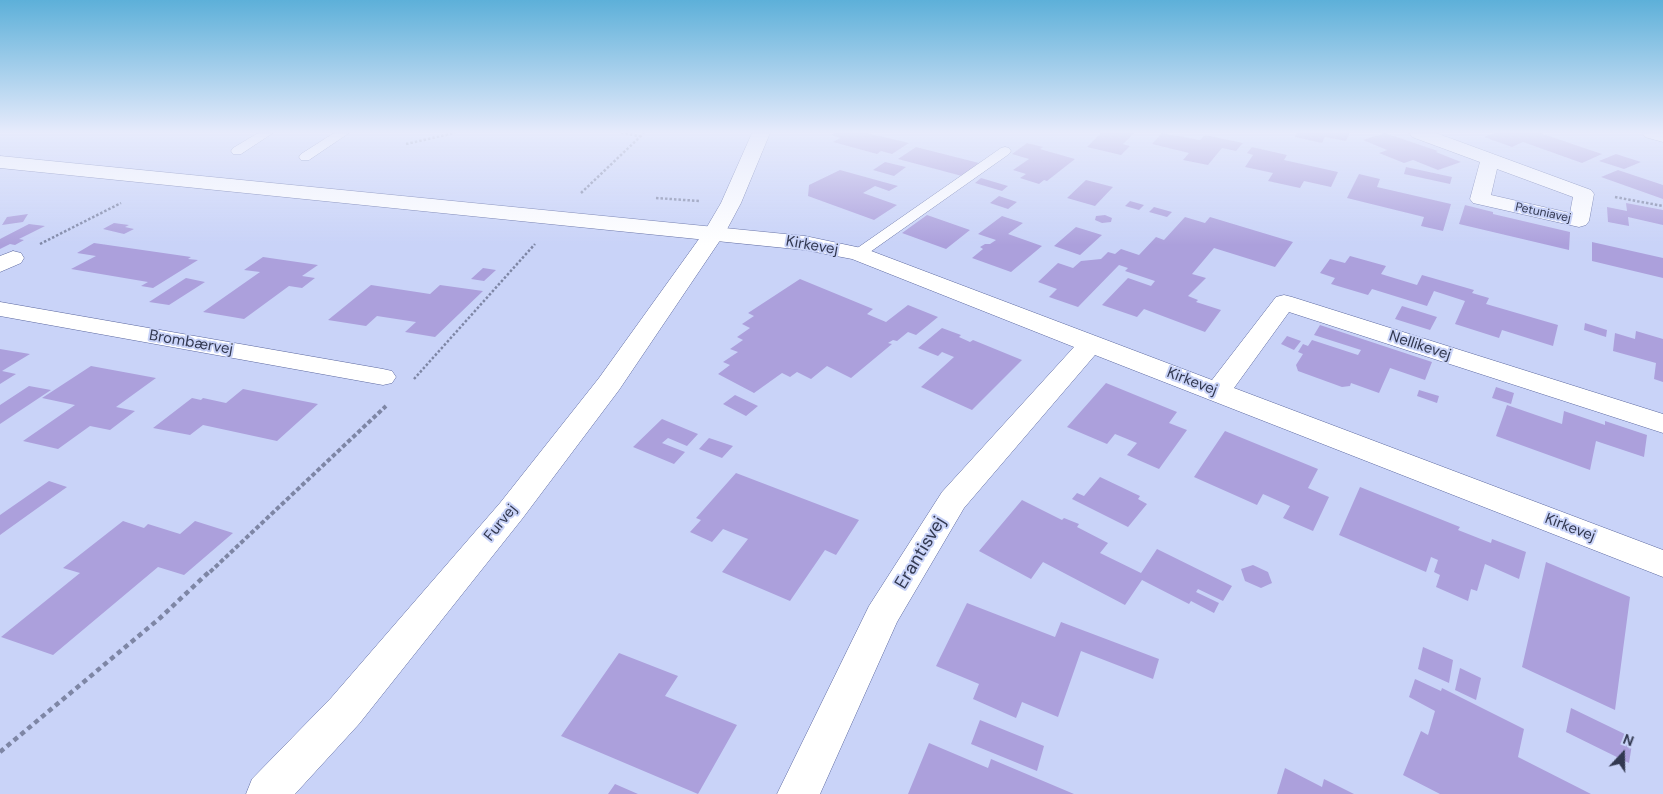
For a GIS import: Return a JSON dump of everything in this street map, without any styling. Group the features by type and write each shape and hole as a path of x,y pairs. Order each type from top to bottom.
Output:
{"street":[{"path":"85,170 714,233"},
{"name":"Furvej","path":"267,794 345,710 511,512 609,384 714,233 731,203 745,170"},
{"name":"Petuniavej","path":"1487,170 1480,199 1579,221 1584,194 1518,170"},
{"name":"Kirkevej","path":"714,233 805,243 858,254 1663,564"},
{"name":"Nellikevej","path":"1216,392 1284,302 1663,424"},
{"name":"Brombærvej","path":"0,309 383,377"},
{"name":"Erantisvej","path":"798,794 882,616 953,500 1091,343"}],"lane":[{"path":"858,254 978,170"}],"path":[{"path":"414,380 558,218 606,170"},
{"path":"6,262 168,178"},
{"path":"583,192 592,192"},
{"path":"1584,194 1596,193 1663,206"},
{"path":"648,197 731,203"},
{"path":"0,752 160,618 392,400"}],"building":[{"path":"840,170 898,186 889,191 875,186 863,193 897,205 874,220 808,196 809,185"},
{"path":"873,170 902,170 894,176"},
{"path":"940,170 970,170 962,176"},
{"path":"1013,170 1061,170 1047,181 1044,180 1039,184 1020,178 1026,174"},
{"path":"1259,170 1329,170 1338,172 1331,187 1304,181 1300,188 1268,181 1273,173"},
{"path":"1405,170 1420,170 1452,177 1450,184 1404,174"},
{"path":"1618,170 1663,185 1663,199 1601,177"},
{"path":"1359,174 1380,179 1377,187 1451,204 1443,231 1421,226 1424,217 1347,198"},
{"path":"981,178 1008,186 1002,191 975,183"},
{"path":"1086,180 1113,187 1095,206 1067,198"},
{"path":"999,196 1017,202 1008,209 990,203"},
{"path":"1130,201 1144,205 1139,210 1125,206"},
{"path":"1626,203 1663,210 1663,225 1628,217 1629,226 1608,222 1607,207 1627,211"},
{"path":"1465,205 1493,212 1493,214 1570,232 1569,250 1459,224"},
{"path":"1154,207 1172,212 1167,217 1149,212"},
{"path":"28,214 23,222 2,225 7,217"},
{"path":"927,215 970,230 946,249 902,233"},
{"path":"1105,215 1112,218 1111,222 1102,223 1095,220 1096,216"},
{"path":"1002,216 1023,223 1008,234 1042,246 1011,272 972,258 983,249 980,247 996,240 978,234"},
{"path":"1185,217 1205,223 1210,217 1293,242 1275,267 1214,248 1192,274 1206,278 1188,296 1198,300 1196,302 1221,310 1205,332 1144,309 1137,317 1102,305 1128,278 1151,286 1155,281 1125,271 1128,268 1119,265 1078,307 1049,297 1057,289 1038,282 1058,263 1073,268 1081,261 1101,259 1108,252 1115,254 1121,249 1139,255 1156,237 1164,240"},
{"path":"114,223 129,225 125,227 134,229 124,234 103,229"},
{"path":"29,224 45,226 19,239 24,240 15,245 10,244 0,249 0,239"},
{"path":"1076,227 1102,235 1080,255 1054,246"},
{"path":"1592,242 1663,258 1663,278 1592,261"},
{"path":"94,243 191,257 188,259 198,260 153,288 141,286 148,282 71,269 96,256 77,253"},
{"path":"1350,256 1386,266 1381,274 1417,285 1422,275 1474,290 1472,293 1489,298 1486,304 1558,325 1553,346 1502,330 1499,338 1455,324 1465,301 1434,291 1427,306 1372,289 1368,295 1331,284 1335,278 1320,273 1330,259 1345,263"},
{"path":"263,257 318,265 302,276 315,278 302,288 289,286 244,319 203,312 260,272 244,270"},
{"path":"483,268 496,270 484,281 471,279"},
{"path":"186,278 205,282 169,305 149,302"},
{"path":"800,279 873,309 867,314 886,322 908,305 938,317 916,335 908,332 897,341 893,340 888,343 892,344 851,378 827,366 811,379 797,372 790,377 782,373 754,393 718,374 730,365 723,362 738,352 730,349 743,340 737,337 750,328 742,324 754,316 748,313"},
{"path":"371,285 430,294 440,285 483,291 435,337 405,332 416,322 377,316 366,326 328,320"},
{"path":"1402,306 1437,317 1430,330 1395,319"},
{"path":"1585,323 1607,330 1606,337 1584,330"},
{"path":"1320,325 1432,362 1425,380 1390,368 1379,393 1351,383 1350,386 1342,387 1298,371 1296,365 1303,354 1298,352 1303,344 1308,346 1312,340 1358,355 1361,350 1314,335"},
{"path":"942,328 961,335 959,337 970,342 973,340 1022,360 972,410 921,387 954,357 942,352 938,356 918,348"},
{"path":"1636,331 1663,339 1663,382 1654,379 1656,363 1613,351 1615,333 1635,339"},
{"path":"1287,336 1301,341 1294,350 1281,344"},
{"path":"0,349 30,354 2,371 16,374 0,384"},
{"path":"91,366 156,378 116,407 135,411 110,430 90,426 58,449 23,441 75,405 42,398"},
{"path":"1106,383 1177,412 1169,423 1187,430 1159,469 1127,455 1137,443 1115,434 1107,444 1067,427"},
{"path":"29,386 51,390 0,424 0,405"},
{"path":"1496,387 1514,393 1511,404 1492,398"},
{"path":"243,389 318,404 277,441 203,425 190,435 153,428 192,398 201,400 203,398 226,403"},
{"path":"1419,390 1439,396 1437,403 1417,396"},
{"path":"735,395 758,406 746,416 723,404"},
{"path":"1507,405 1562,424 1564,411 1605,425 1605,421 1647,435 1644,457 1596,441 1590,470 1496,436"},
{"path":"662,419 698,434 687,446 668,438 662,443 685,452 674,464 633,447"},
{"path":"1225,431 1318,469 1308,488 1329,497 1313,531 1283,518 1290,506 1263,494 1257,505 1194,477"},
{"path":"709,438 733,446 722,458 699,449"},
{"path":"736,473 859,520 836,555 825,550 790,601 722,572 748,539 723,529 712,542 690,532 701,520 696,518"},
{"path":"1100,477 1140,496 1138,499 1147,504 1128,527 1072,499 1077,493 1084,496"},
{"path":"49,481 67,487 0,535 0,515"},
{"path":"1360,487 1460,527 1458,530 1491,543 1492,539 1526,552 1519,579 1485,564 1477,591 1471,589 1468,601 1436,587 1440,575 1434,572 1438,560 1431,557 1426,572 1339,535"},
{"path":"1022,500 1062,520 1064,518 1079,524 1077,527 1108,543 1100,553 1141,573 1157,549 1232,586 1223,601 1198,589 1196,592 1219,603 1214,613 1191,601 1189,604 1142,580 1125,605 1043,562 1031,579 979,551"},
{"path":"123,521 144,528 148,524 180,534 195,521 233,533 184,575 158,567 53,655 1,637 80,573 63,568"},
{"path":"1546,562 1630,597 1615,710 1522,667"},
{"path":"1253,565 1268,572 1272,583 1261,588 1245,581 1241,569"},
{"path":"967,603 1055,637 1061,622 1159,659 1153,679 1081,651 1058,717 1022,702 1016,718 973,699 979,684 936,666"},
{"path":"1423,647 1453,660 1449,683 1418,669"},
{"path":"619,653 678,676 665,696 737,725 698,794 561,736"},
{"path":"1460,668 1481,678 1476,700 1455,690"},
{"path":"1415,679 1441,691 1442,688 1524,729 1518,757 1591,794 1440,794 1403,775 1421,731 1428,735 1435,711 1409,697"},
{"path":"1571,708 1633,738 1629,763 1566,732"},
{"path":"980,720 1044,746 1037,771 971,744"},
{"path":"929,743 988,768 991,759 1074,794 908,794"},
{"path":"1285,768 1322,787 1324,779 1354,794 1277,794"},
{"path":"615,784 638,794 608,794"}]}
